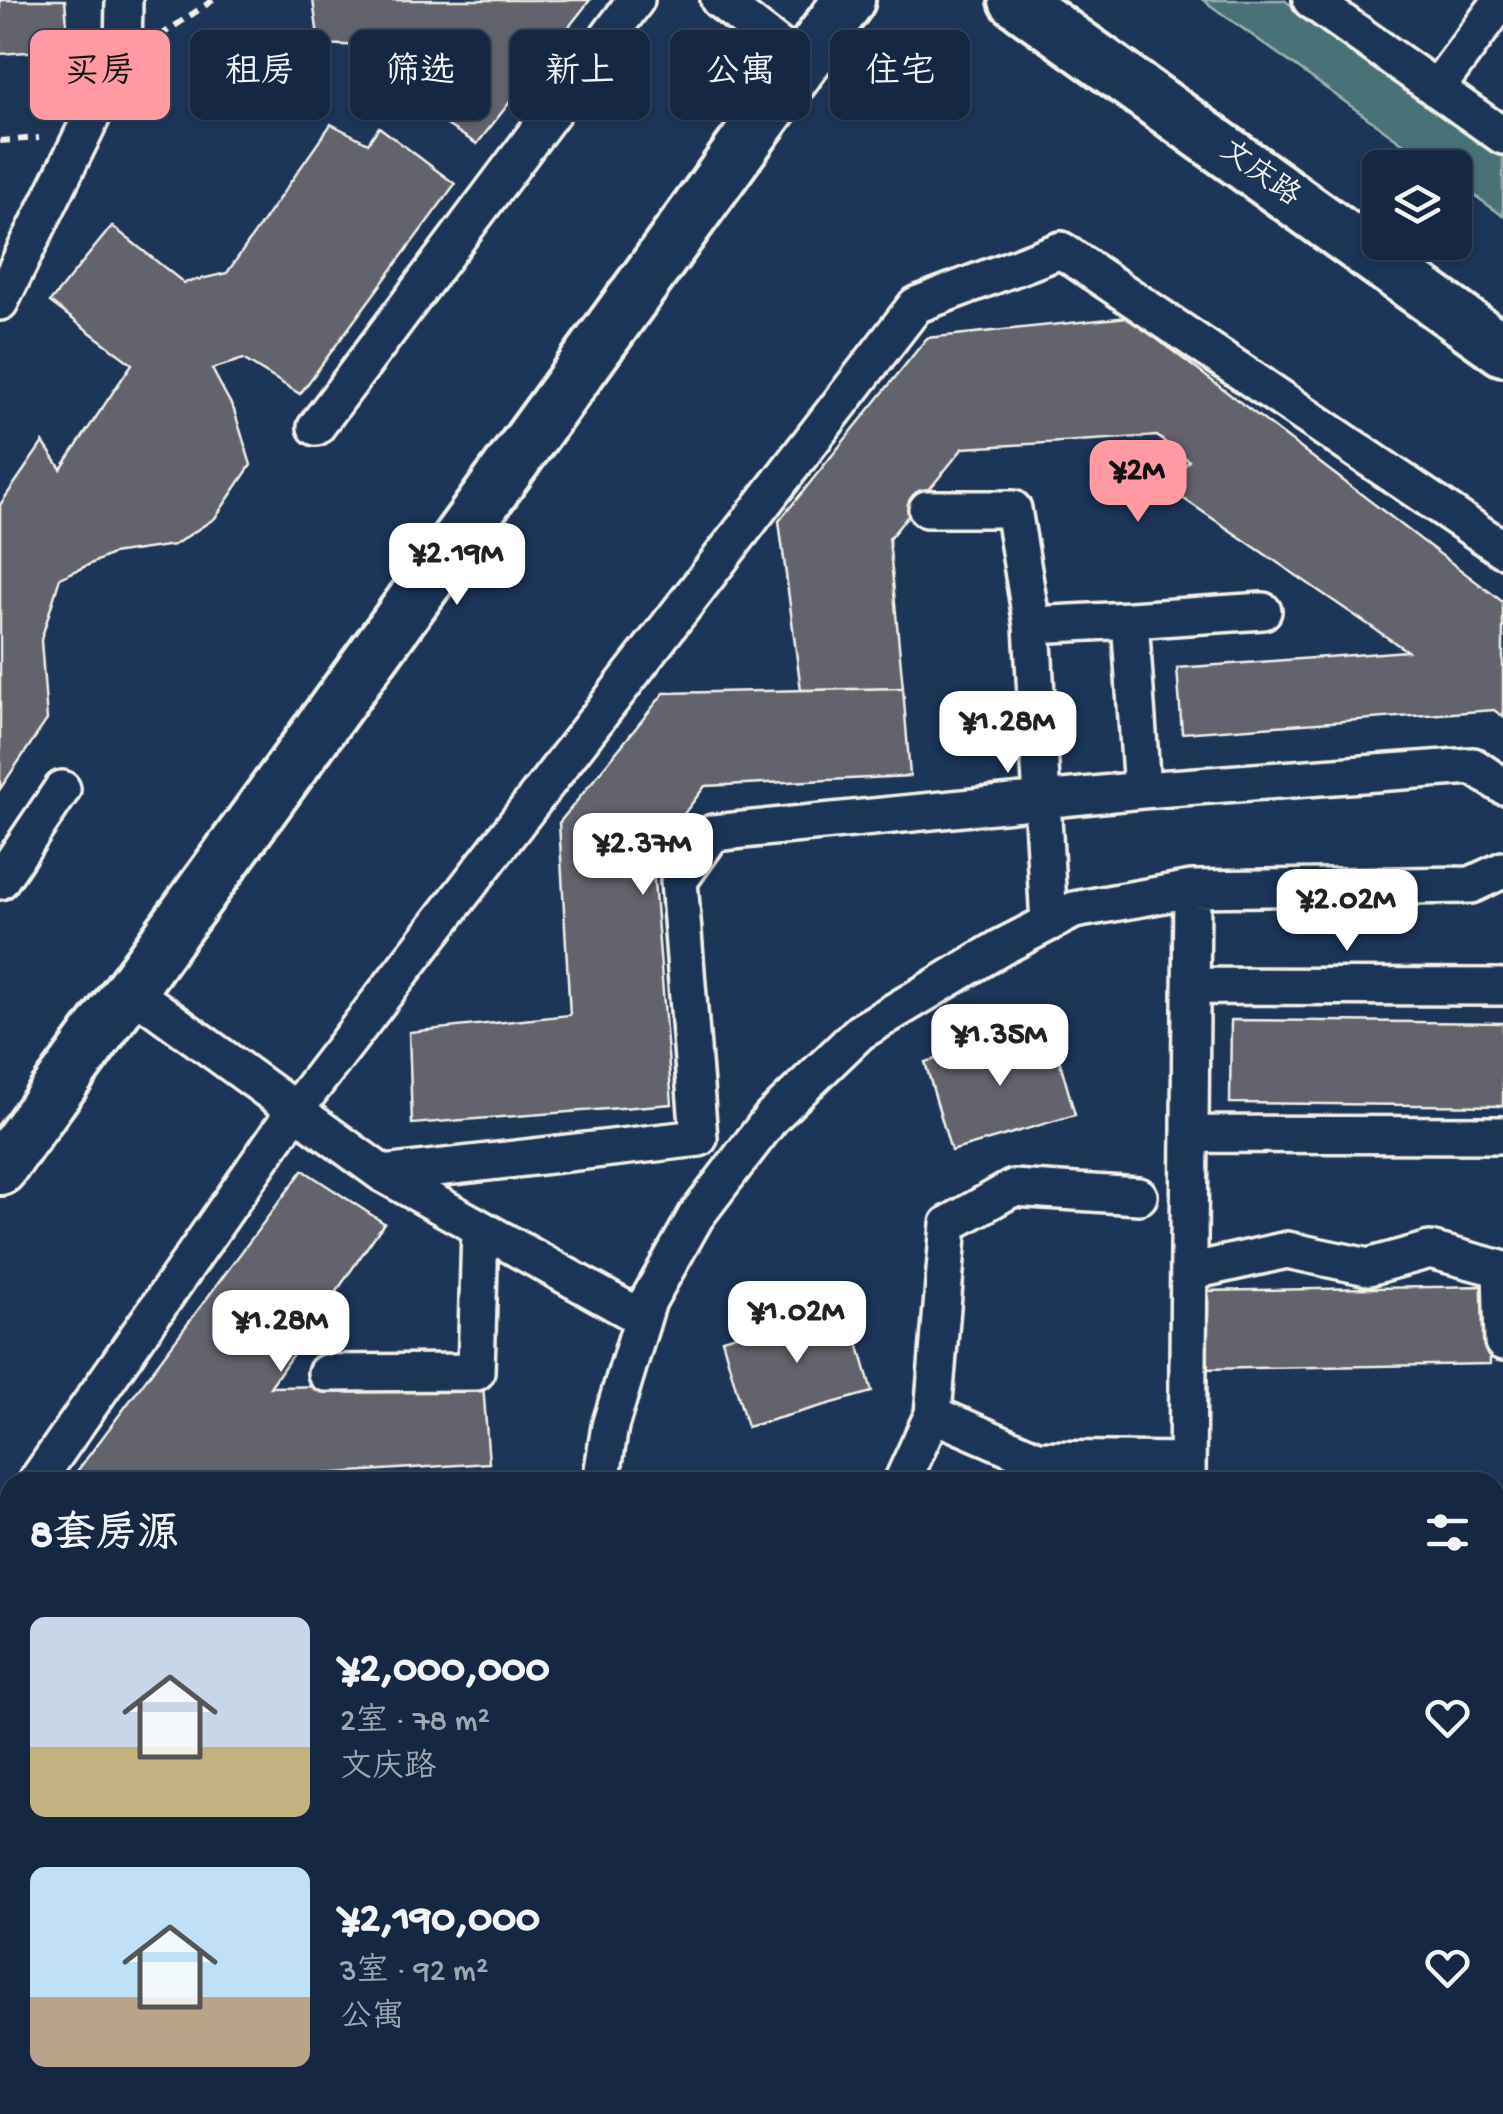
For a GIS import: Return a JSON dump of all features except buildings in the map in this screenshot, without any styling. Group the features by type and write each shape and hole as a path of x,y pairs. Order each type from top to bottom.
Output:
{"street":[{"path":"123,30 124,0"},
{"path":"316,427 636,0"},
{"path":"719,0 758,30"},
{"path":"810,53 849,0"},
{"name":"文庆路","path":"1015,0 1503,350"},
{"path":"1312,0 1503,136"},
{"path":"1436,89 1502,0"},
{"path":"0,302 90,120"},
{"path":"9,1138 130,990 761,120"},
{"path":"43,1472 296,1110 916,305 1061,250 1503,548"},
{"path":"926,510 1013,510 1032,626 1049,922"},
{"path":"1032,626 1262,610"},
{"path":"1130,620 1142,790"},
{"path":"382,1174 699,1138 679,881 713,833 1142,790 1473,766 1503,786"},
{"path":"0,881 62,789"},
{"path":"603,1472 610,1426 648,1301 696,1216 771,1118 860,1032 1000,948 1074,910 1192,889 1471,885 1503,870"},
{"path":"934,1414 1037,1459 1187,1472 1192,889"},
{"path":"1191,986 1503,987"},
{"path":"130,990 382,1174 642,1318"},
{"path":"1190,1134 1503,1135"},
{"path":"907,1472 934,1414 949,1224 1013,1188 1140,1196"},
{"path":"326,1373 476,1372 480,1228"},
{"path":"1189,1272 1286,1250 1368,1266 1430,1250 1502,1268 1503,1342"}],"path":[{"path":"169,30 213,0"}],"green space":[{"path":"1203,0 1284,0 1503,155 1503,216 1472,193 1472,150 1412,150"}]}
